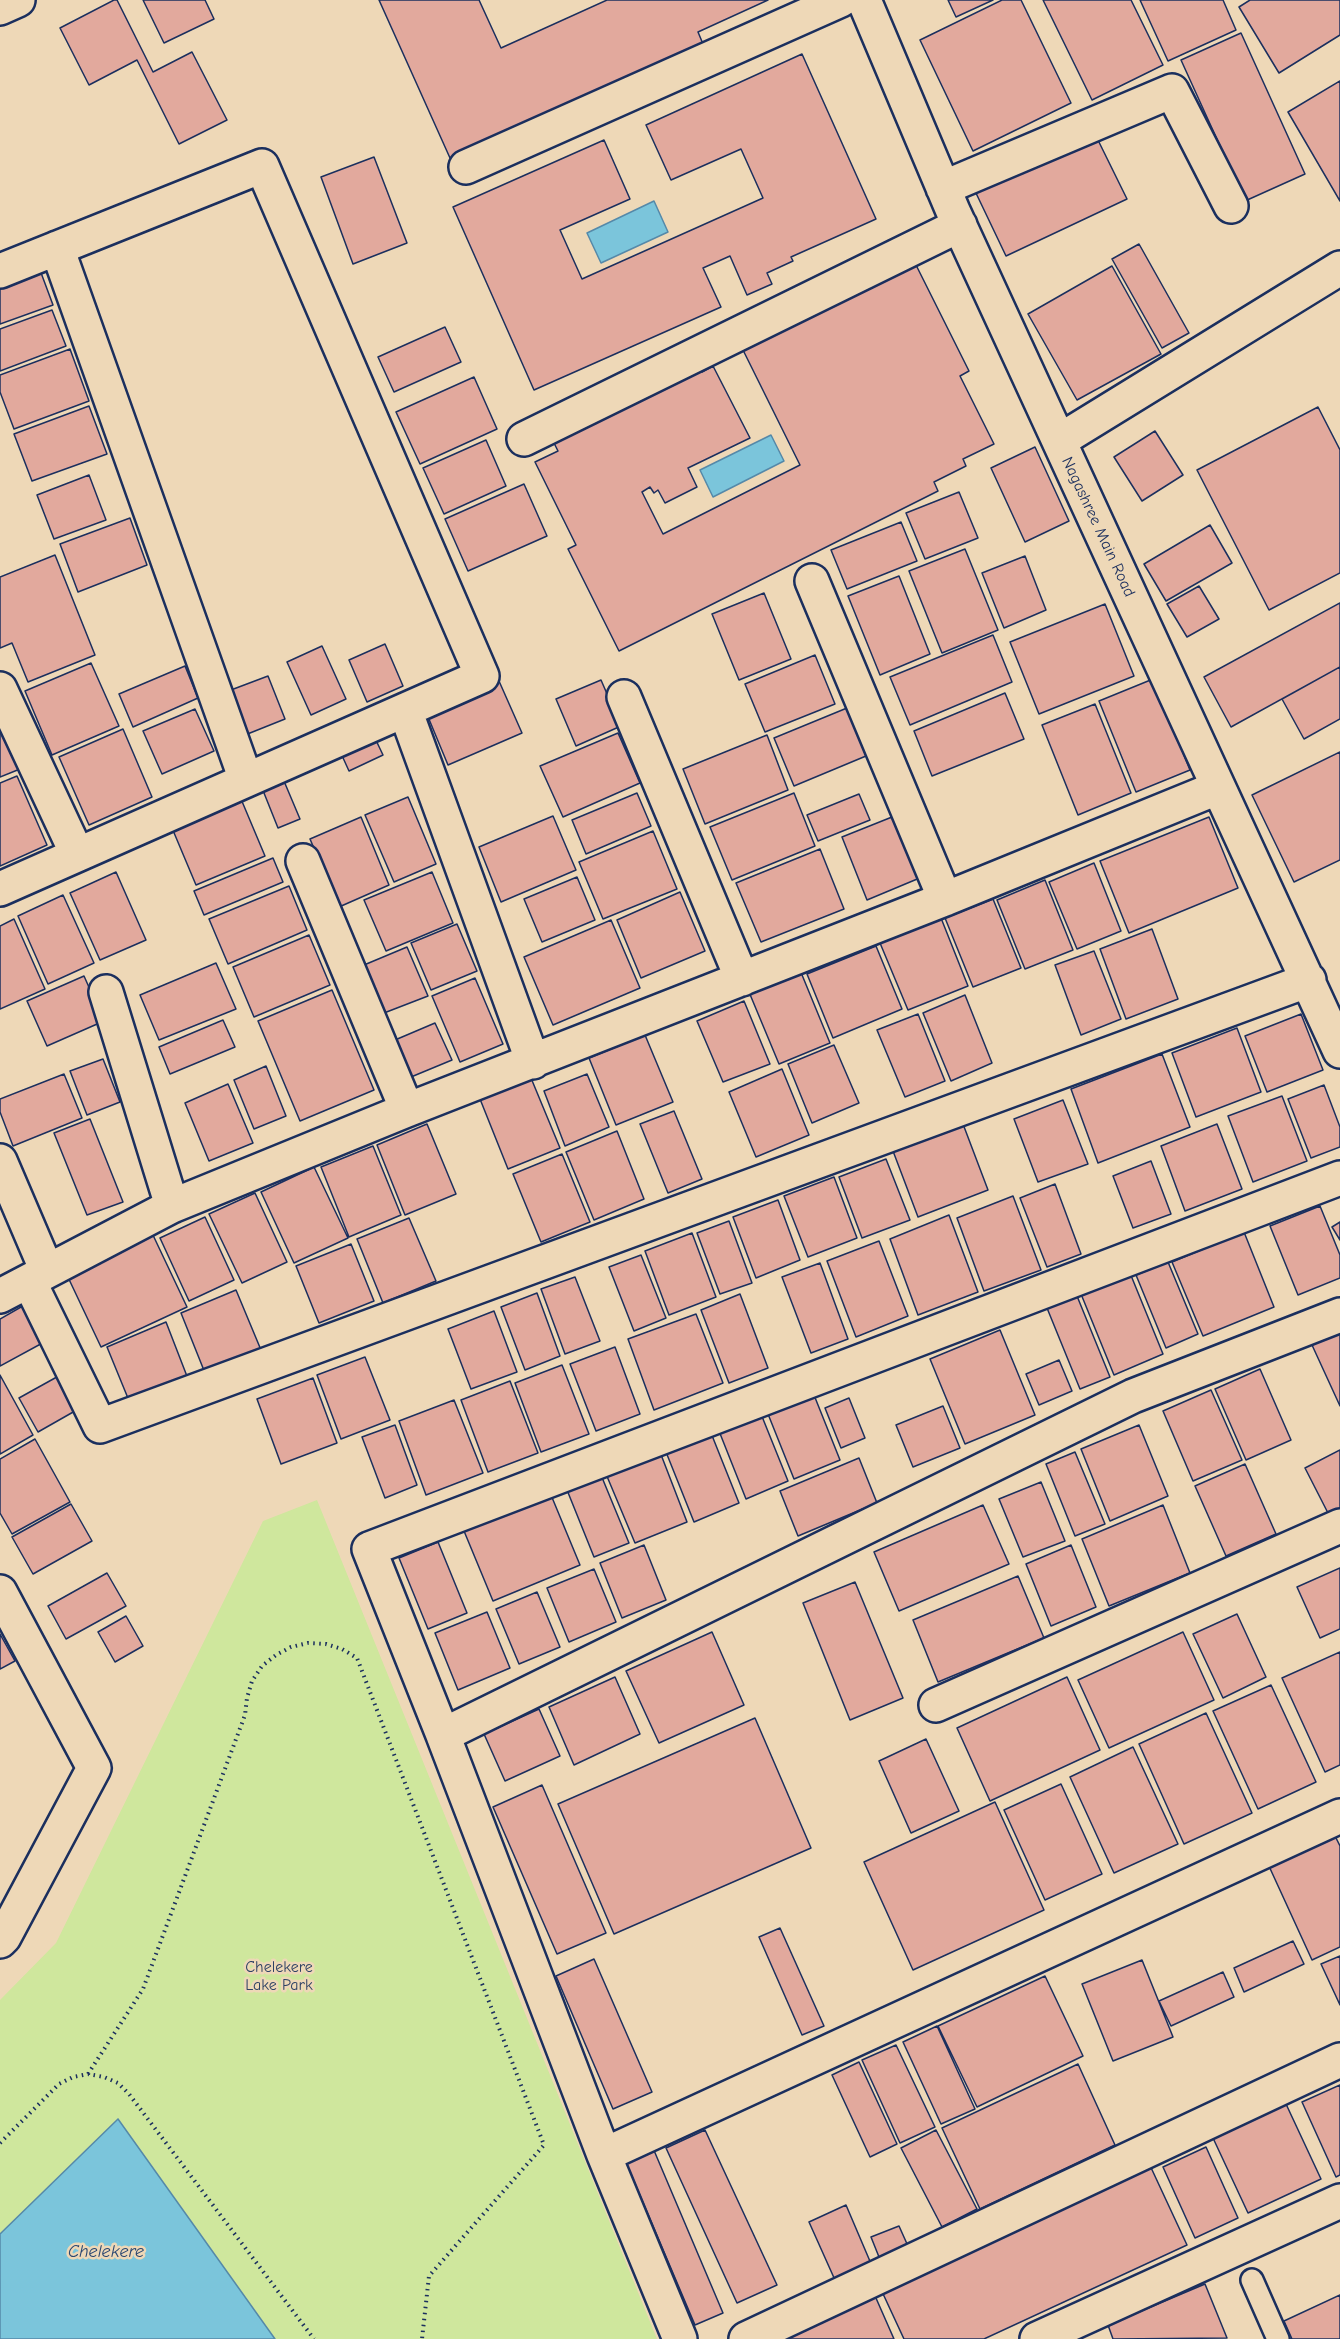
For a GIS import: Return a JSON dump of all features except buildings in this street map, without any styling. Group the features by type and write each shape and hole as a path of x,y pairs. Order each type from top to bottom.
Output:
{"street":[{"path":"0,8 18,0"},
{"path":"466,167 841,0"},
{"name":"Nagashree Main Road","path":"864,0 943,188 1217,788 1309,980 1332,1010 1340,1051"},
{"path":"943,188 1172,91 1231,206"},
{"path":"0,271 262,166 482,676 0,889"},
{"path":"524,439 960,225"},
{"path":"57,248 246,780"},
{"path":"1059,441 1340,268"},
{"path":"812,581 945,899"},
{"path":"0,689 77,854"},
{"path":"624,697 742,979"},
{"path":"405,710 534,1062"},
{"path":"0,1296 172,1206 407,1110 945,899 1217,788"},
{"path":"303,861 407,1110"},
{"path":"0,1161 38,1276 100,1426 1309,980"},
{"path":"106,992 172,1206"},
{"path":"680,2339 604,2155 369,1549 1340,1178"},
{"path":"443,1735 1133,1396 1340,1315"},
{"path":"936,1706 1340,1526"},
{"path":"0,1592 94,1768 2,1936"},
{"path":"604,2155 1340,1816"},
{"path":"746,2339 1340,2060"},
{"path":"1037,2339 1340,2201"}],"lane":[{"path":"1252,2280 1278,2339"}],"path":[{"path":"88,2074 143,1989 245,1715 252,1681 262,1666 276,1655 291,1647 308,1643 326,1644 342,1649 357,1658 544,2145 429,2276 422,2339"},
{"path":"0,2143 58,2084 73,2077 88,2074 104,2076 118,2083 129,2094 314,2339"}],"green space":[{"name":"Chelekere Lake Park","path":"317,1500 657,2339 275,2339 118,2120 0,2234 0,2000 56,1943 263,1521"}],"water":[{"path":"654,201 668,232 601,263 587,233"},
{"path":"771,435 784,461 713,497 700,470"},
{"name":"Chelekere","path":"118,2119 275,2339 0,2339 0,2234"}]}
